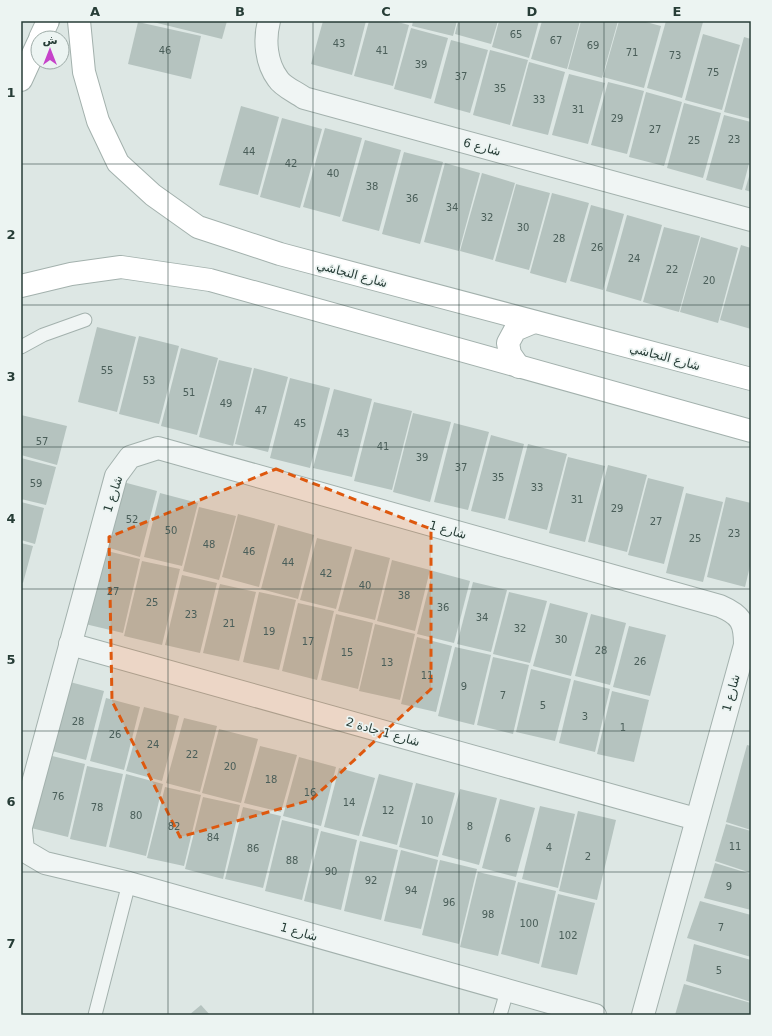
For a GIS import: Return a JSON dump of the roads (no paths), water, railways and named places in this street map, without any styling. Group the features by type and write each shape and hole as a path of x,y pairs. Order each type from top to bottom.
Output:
{"main road":[{"name":"شارع النجاشي","path":"78,21 86,79 98,120 118,163 153,195 198,227 280,254 751,379"},
{"path":"21,80 30,60"},
{"path":"21,286 71,274 121,267 210,280 751,431"},
{"path":"519,367 510,354 508,343 515,330 534,322"}],"street":[{"name":"شارع 6","path":"269,21 266,32 268,58 278,80 304,98 751,220"},
{"name":"شارع 1","path":"21,827 116,476 130,457 158,448 713,604 736,613 742,621 745,631 745,645 643,1015"},
{"name":"شارع 1 جادة 2","path":"70,644 696,819"},
{"name":"شارع 1","path":"22,844 45,863 129,884 595,1015"}],"lane":[{"path":"21,347 43,335 85,320"},
{"path":"95,1015 129,884"},
{"path":"500,1015 506,991"}]}
